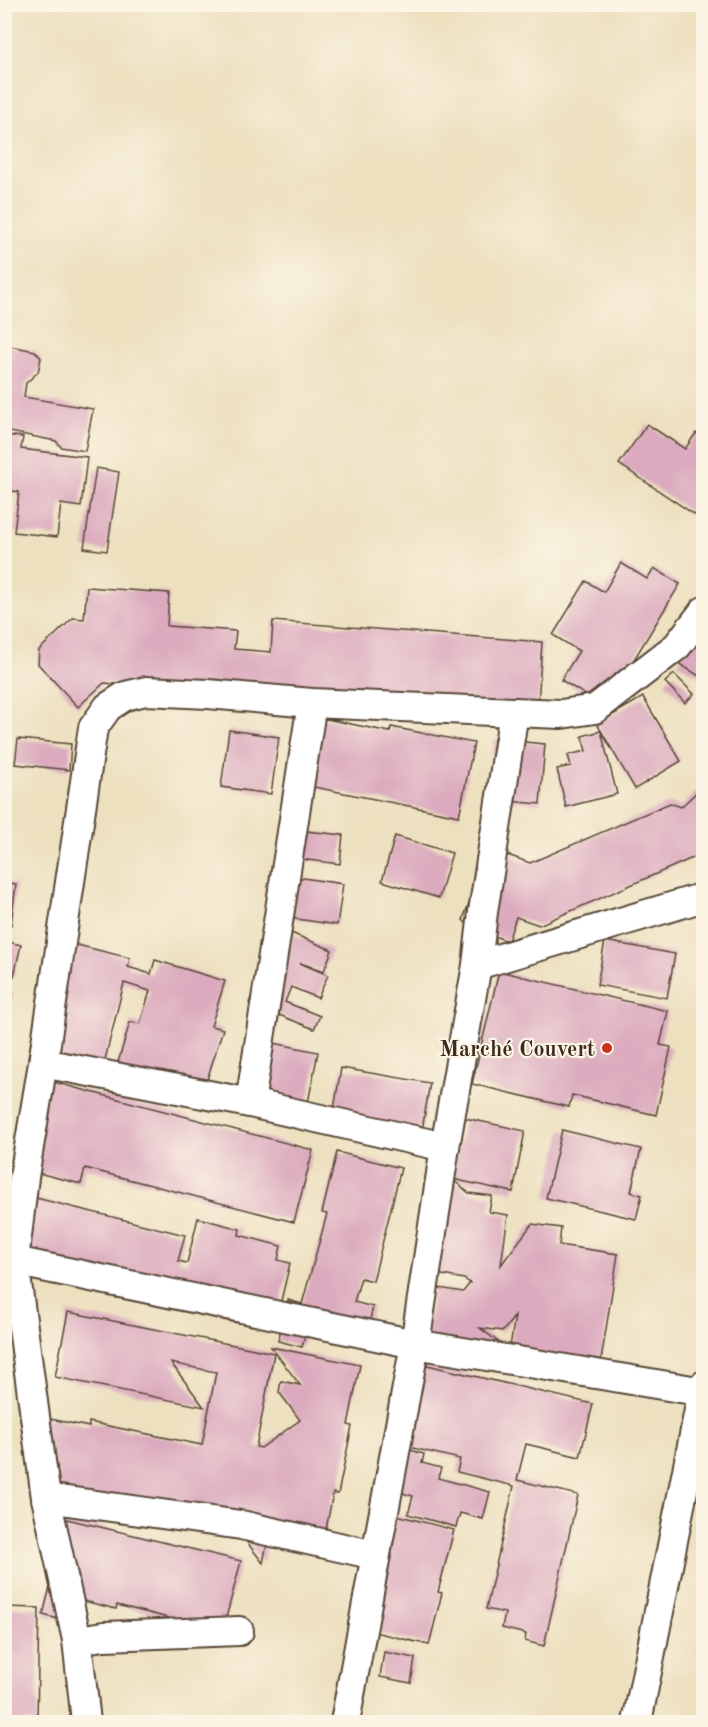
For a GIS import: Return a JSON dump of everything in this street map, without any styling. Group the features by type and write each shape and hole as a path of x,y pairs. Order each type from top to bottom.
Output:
{"street":[{"path":"86,1722 77,1640 46,1498 15,1261 24,1177 93,728 108,707 124,696 146,691 312,703 561,714 595,709 677,646 704,611"},
{"path":"250,1102 312,703"},
{"path":"345,1722 415,1344 445,1147 477,965 514,712"},
{"path":"477,965 704,897"},
{"path":"43,1063 250,1102 445,1147"},
{"path":"15,1261 415,1344 703,1389 637,1722"},
{"path":"46,1498 241,1525 375,1555"},
{"path":"77,1640 104,1636 239,1630"}],"building":[{"path":"5,345 35,351 41,358 38,372 26,383 24,397 93,409 85,451 61,447 56,441 5,431"},
{"path":"647,424 685,449 696,433 704,438 704,521 619,464"},
{"path":"4,435 23,437 21,449 87,457 81,507 61,504 57,537 14,532 19,492 4,490"},
{"path":"96,468 119,472 107,551 84,548"},
{"path":"621,563 647,579 654,568 680,584 605,707 561,680 579,651 553,635 586,581 604,592"},
{"path":"87,587 169,593 167,626 236,631 234,649 271,652 273,621 542,642 538,706 527,716 104,683 78,707 38,664 39,650 73,618 84,619"},
{"path":"704,616 704,679 678,663"},
{"path":"674,674 694,694 685,703 665,682"},
{"path":"643,697 681,761 635,789 597,724"},
{"path":"307,715 390,732 391,727 474,743 459,816 294,783"},
{"path":"229,730 279,737 271,794 221,787"},
{"path":"601,731 617,794 566,807 557,769 571,766 568,755 586,751 582,736"},
{"path":"18,739 71,744 69,770 15,764"},
{"path":"494,739 545,744 540,804 489,799"},
{"path":"704,785 704,853 539,925 516,917 508,941 471,928 463,920 488,848 530,863 670,803 681,807"},
{"path":"287,829 343,835 340,864 283,857"},
{"path":"395,836 452,853 439,898 382,881"},
{"path":"276,874 343,884 337,925 270,915"},
{"path":"4,882 16,884 11,925 4,924"},
{"path":"279,928 332,950 324,971 300,963 328,975 318,998 291,987 285,1002 320,1016 314,1029 249,1003"},
{"path":"57,940 130,958 128,967 151,974 155,960 225,981 211,1026 223,1029 200,1102 114,1076 130,1022 140,1024 150,991 124,983 101,1076 28,1057"},
{"path":"4,941 21,945 14,976 4,974"},
{"path":"605,941 675,954 667,998 597,985"},
{"path":"499,971 668,1011 660,1045 671,1047 656,1115 572,1095 569,1107 472,1084"},
{"path":"4,990 13,992 5,1023 4,1023"},
{"path":"249,1038 318,1052 308,1103 239,1090"},
{"path":"341,1068 430,1083 422,1130 333,1115"},
{"path":"34,1077 313,1150 294,1222 85,1168 81,1184 11,1166"},
{"path":"465,1118 525,1131 513,1192 452,1179"},
{"path":"562,1130 641,1149 631,1192 642,1195 636,1219 546,1198"},
{"path":"337,1152 401,1168 373,1281 361,1278 354,1302 373,1307 365,1340 308,1325 302,1347 278,1341 288,1300 302,1304 327,1214 322,1213"},
{"path":"452,1179 469,1193 492,1196 489,1212 508,1215 501,1265 532,1224 561,1228 559,1245 618,1254 599,1373 508,1359 515,1316 503,1331 480,1328 505,1347 426,1340 433,1287 463,1292 470,1283 464,1279 437,1274"},
{"path":"12,1192 185,1235 178,1261 187,1263 198,1218 240,1229 239,1235 281,1246 278,1260 290,1263 275,1326 4,1258"},
{"path":"68,1312 274,1353 256,1447 261,1448 300,1420 279,1392 281,1381 300,1385 271,1347 360,1365 348,1425 352,1426 338,1494 333,1493 324,1540 270,1529 263,1563 239,1532 57,1495 36,1416 89,1427 89,1422 202,1445 216,1372 171,1363 204,1407 55,1377"},
{"path":"423,1364 593,1404 580,1457 526,1444 517,1480 578,1495 544,1646 525,1641 526,1634 502,1628 505,1613 486,1609 514,1486 457,1472 460,1459 404,1446"},
{"path":"407,1449 424,1454 422,1463 441,1468 438,1478 490,1492 483,1519 460,1513 456,1527 408,1514 413,1496 395,1491"},
{"path":"393,1514 454,1530 438,1592 442,1593 429,1645 370,1631"},
{"path":"67,1519 241,1561 220,1641 200,1626 117,1605 116,1609 84,1601 78,1624 43,1615"},
{"path":"4,1521 8,1535 4,1535"},
{"path":"4,1607 39,1608 37,1722 4,1722"},
{"path":"384,1652 415,1658 411,1683 380,1677"}],"place":[{"name":"Marché Couvert","path":"607,1048"}]}
